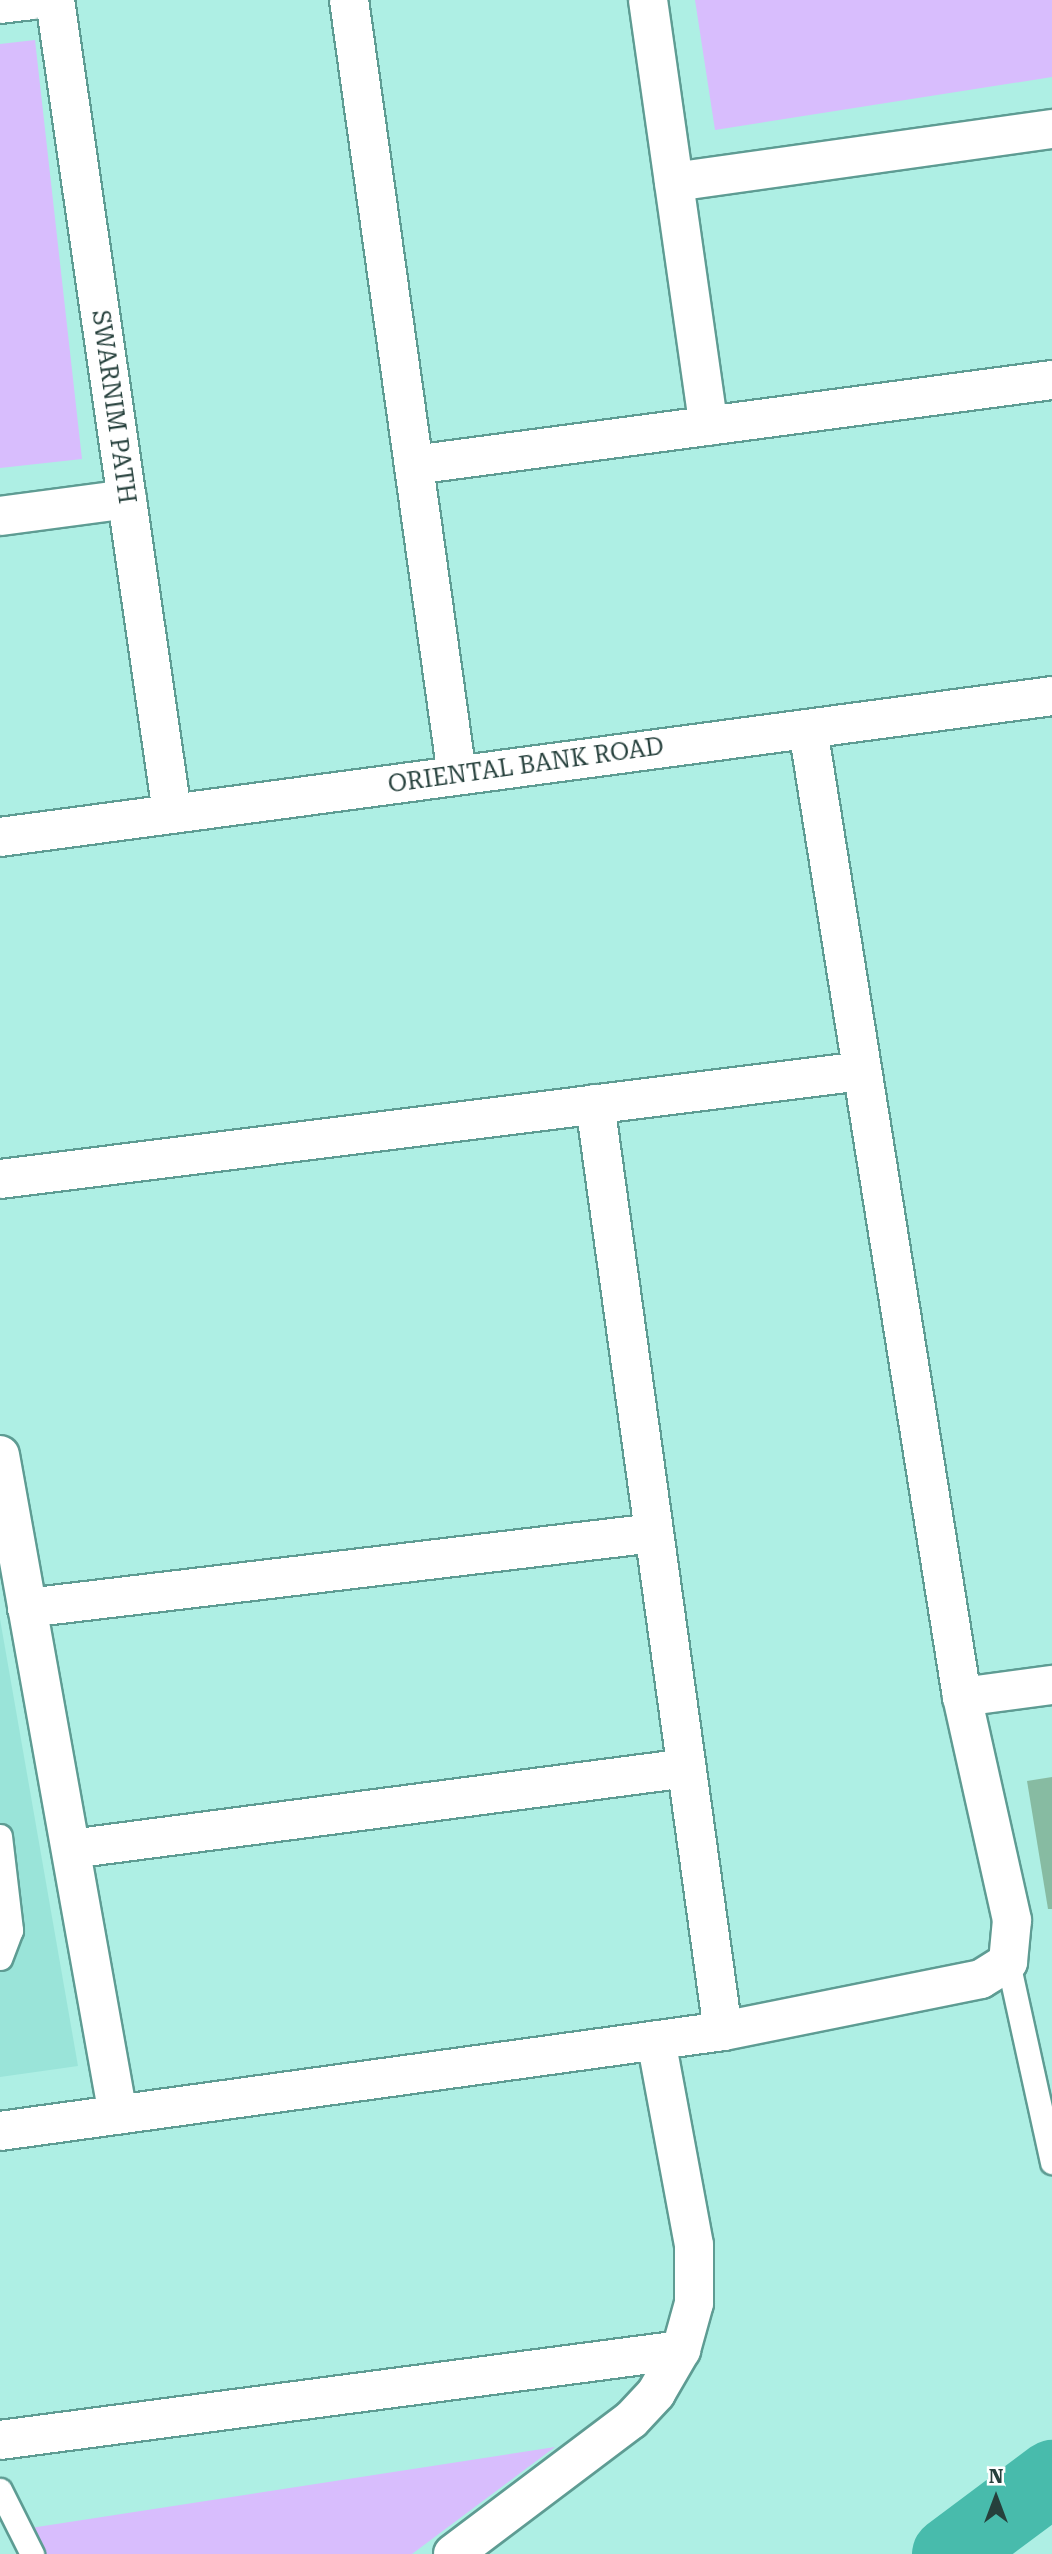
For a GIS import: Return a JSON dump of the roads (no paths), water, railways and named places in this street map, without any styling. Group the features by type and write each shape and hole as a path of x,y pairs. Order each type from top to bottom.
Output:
{"street":[{"path":"0,4 32,0"},
{"name":"SWARNIM PATH","path":"55,0 172,813"},
{"path":"349,0 457,775"},
{"path":"648,0 709,426"},
{"path":"674,182 1052,129"},
{"path":"414,465 1052,380"},
{"path":"0,516 127,499"},
{"name":"ORIENTAL BANK ROAD","path":"0,837 1052,696"},
{"path":"0,2131 723,2031 981,1979 1008,1962 1012,1920 962,1697 808,729"},
{"path":"0,1180 862,1071"},
{"path":"595,1104 723,2031"},
{"path":"0,1455 118,2115"},
{"path":"27,1608 654,1533"},
{"path":"962,1697 1052,1685"},
{"path":"71,1850 687,1768"},
{"path":"453,2554 631,2420 656,2393 681,2350 694,2303 694,2245 656,2040"},
{"path":"0,2440 681,2350"}],"lane":[{"path":"0,1836 11,1930 0,1958"},
{"path":"1008,1962 1052,2162"},
{"path":"0,2490 32,2554"}],"waterway":[{"path":"949,2554 1052,2477"}]}
